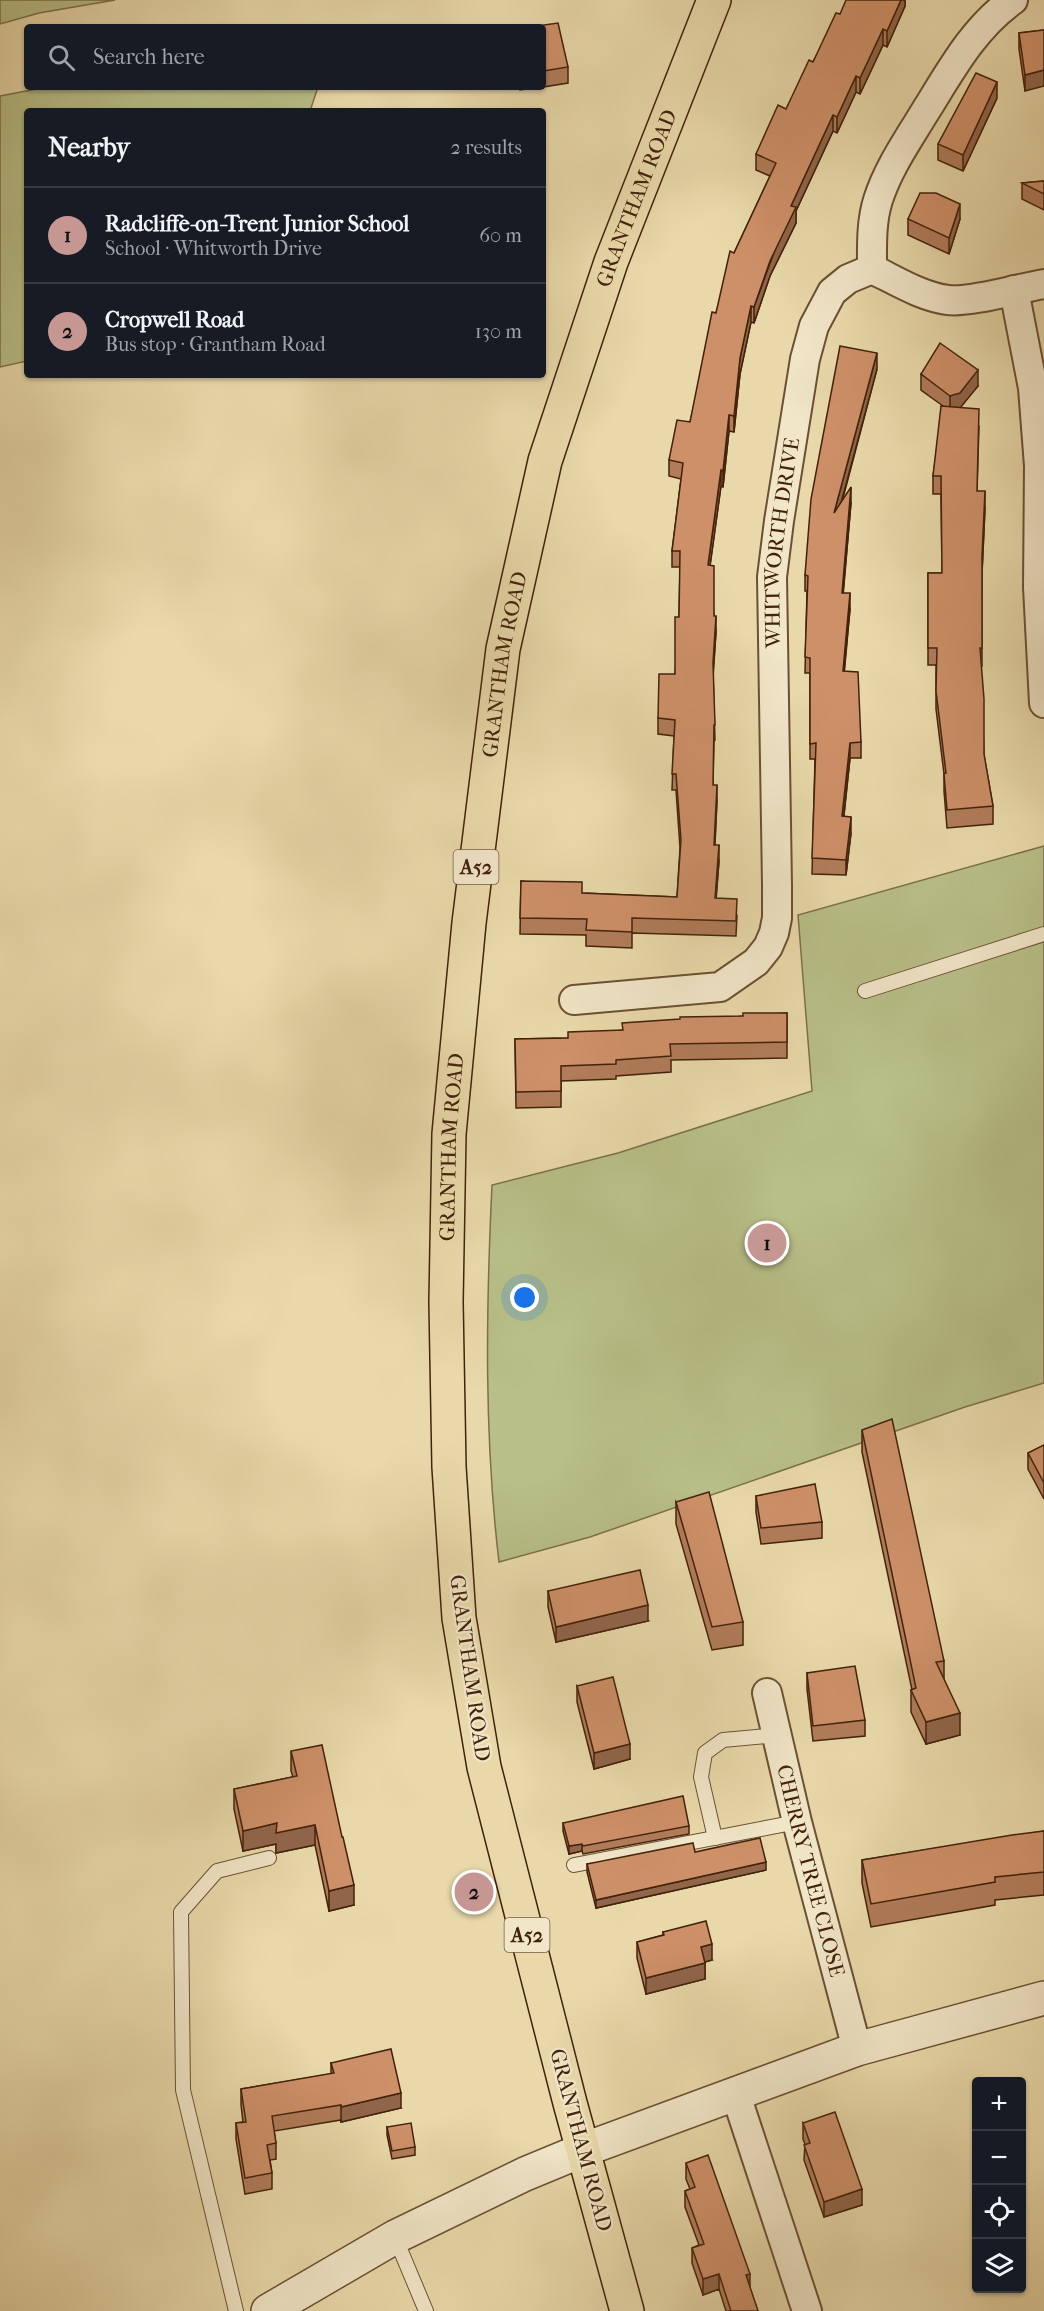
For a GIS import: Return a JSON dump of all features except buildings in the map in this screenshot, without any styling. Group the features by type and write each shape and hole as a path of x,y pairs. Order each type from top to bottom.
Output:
{"highway":[{"name":"GRANTHAM ROAD","path":"627,2311 484,1767 459,1618 449,1455 446,1302 449,1134 469,923 503,649 546,461 611,262 714,0"}],"street":[{"path":"1013,0 989,21 965,49 888,172 877,202 872,225 872,268 926,294 948,300 965,300 1044,284"},
{"name":"WHITWORTH DRIVE","path":"573,1000 720,987 756,962 768,947 774,933 777,918 777,885 772,577 779,521 805,359 814,326 832,292 848,279 872,268"},
{"path":"1014,290 1033,388 1039,466 1038,586 1044,703"},
{"name":"CHERRY TREE CLOSE","path":"767,1693 797,1822 857,2049"},
{"path":"268,2311 395,2237 525,2174 583,2150 620,2138 735,2092 857,2049 1044,1998"},
{"path":"735,2092 807,2311"}],"lane":[{"path":"865,991 1044,934"},
{"path":"715,1838 701,1777 705,1753 723,1740 778,1736"},
{"path":"574,1865 797,1822"},
{"path":"236,2311 183,2090 181,1912 217,1871 269,1858"},
{"path":"395,2237 426,2311"}],"green space":[{"path":"0,0 115,0 39,13 0,24"},
{"path":"31,90 317,90 311,108 24,108 24,362 0,367 0,96"},
{"path":"1044,846 1044,1383 965,1407 590,1537 499,1562 491,1468 488,1374 488,1279 492,1185 618,1153 812,1091 798,915"}],"place":[{"name":"Radcliffe-on-Trent Junior School","path":"767,1243"},
{"name":"Cropwell Road","path":"474,1892"}]}
